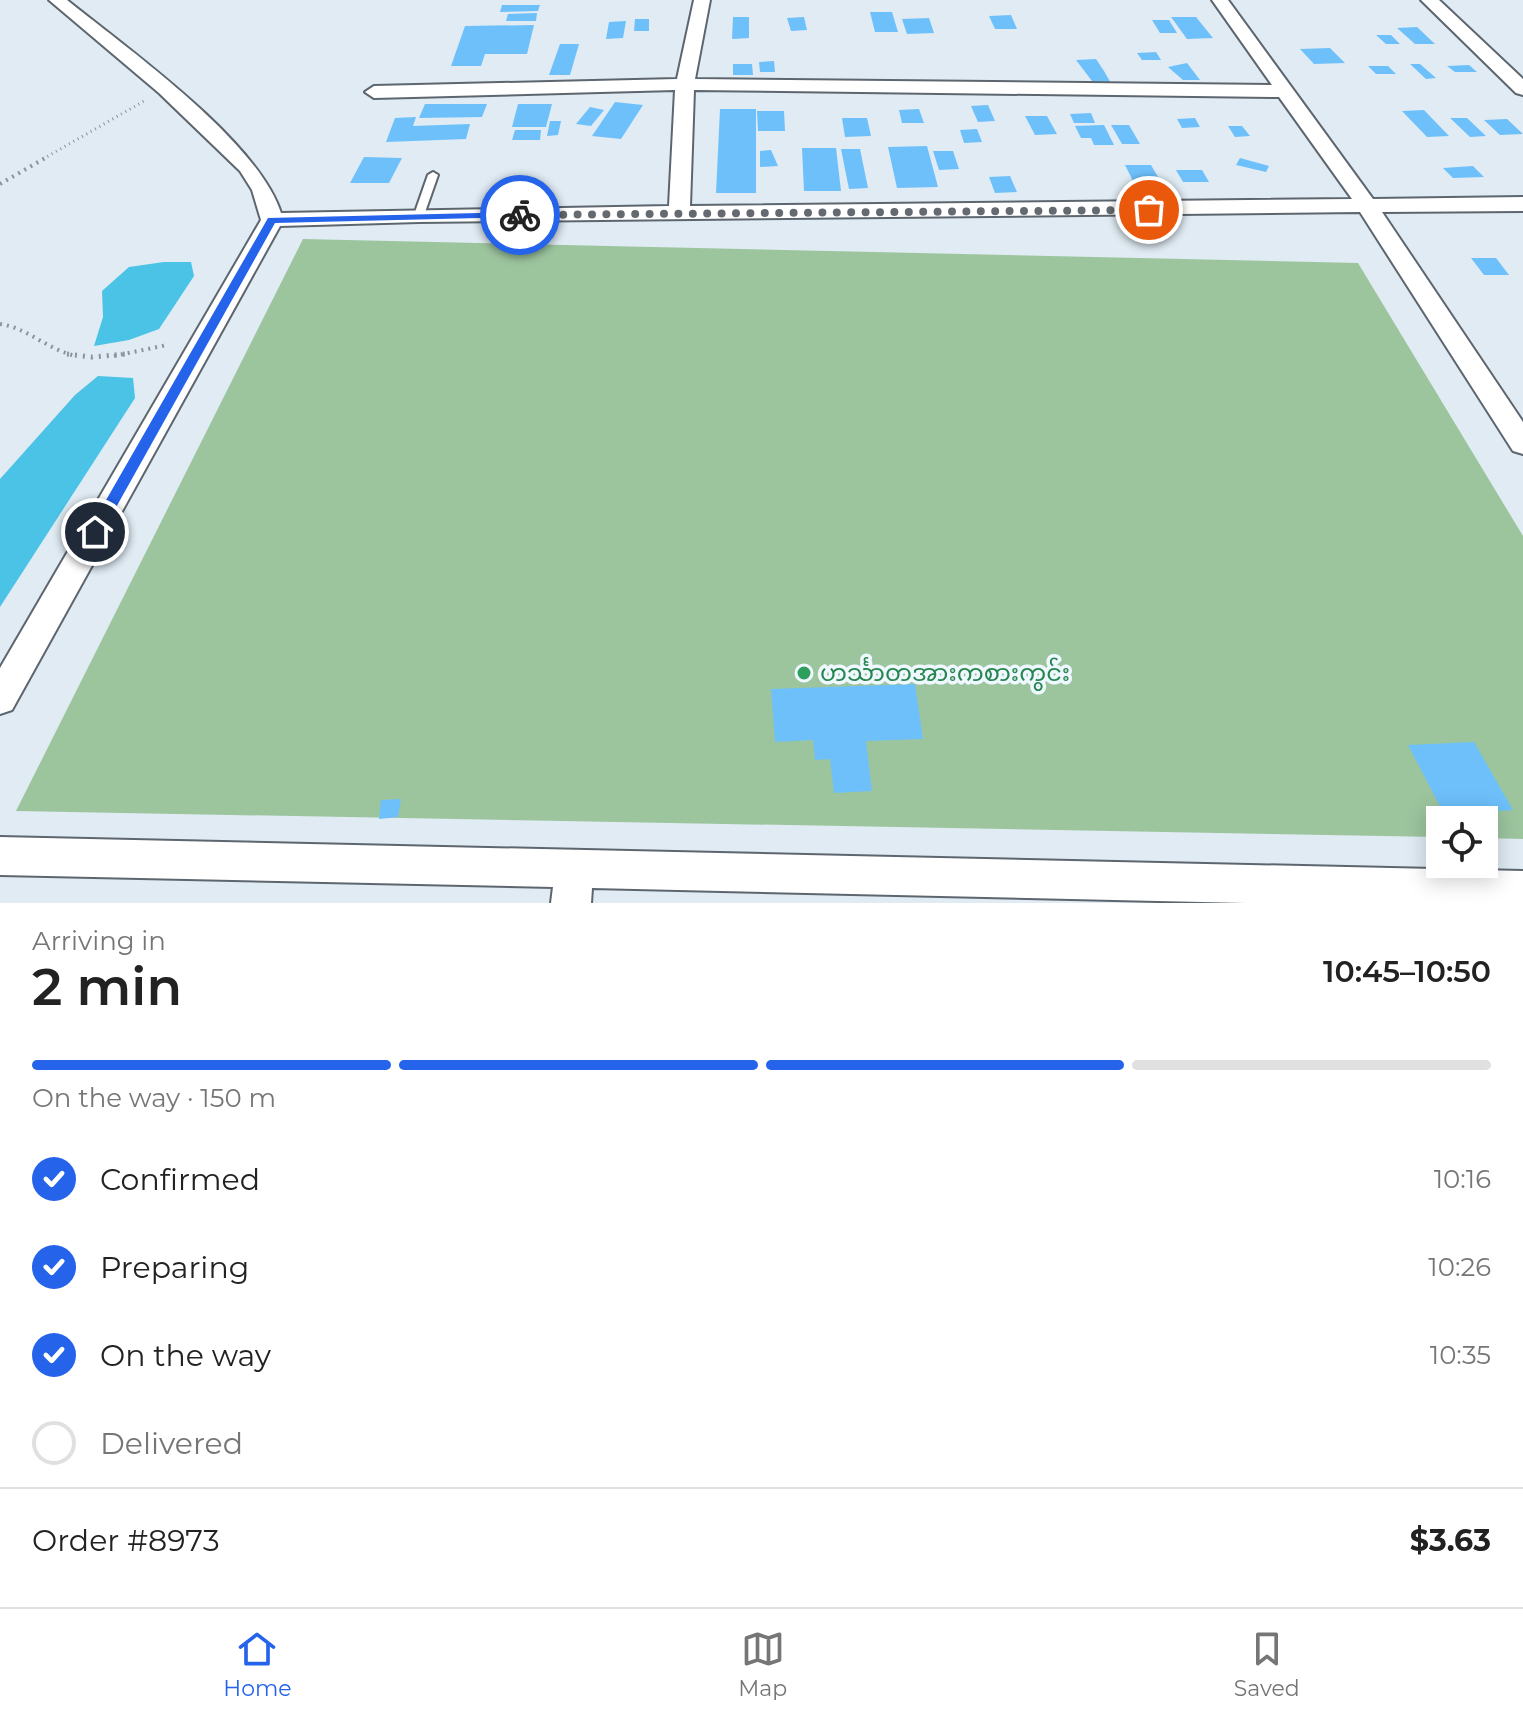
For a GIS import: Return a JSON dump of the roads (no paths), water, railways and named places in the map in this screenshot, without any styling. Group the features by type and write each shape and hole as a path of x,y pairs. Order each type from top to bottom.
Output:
{"street":[{"path":"0,699 272,220 263,190 247,167 166,89 57,0"},
{"path":"679,215 685,84 702,0"},
{"path":"1220,0 1368,207 1523,444"},
{"path":"1429,0 1523,89"},
{"path":"374,92 685,84 1288,91"},
{"path":"272,220 419,215 679,215 1523,204"},
{"path":"0,856 573,887 1523,890"}],"lane":[{"path":"419,215 433,175"}],"water":[{"path":"191,262 194,276 159,329 129,340 94,346 103,317 102,291 129,267"},
{"path":"98,376 133,378 135,398 0,607 0,479 75,395"}],"place":[{"name":"ဟင်္သာတအားကစားကွင်း","path":"804,673"}]}
